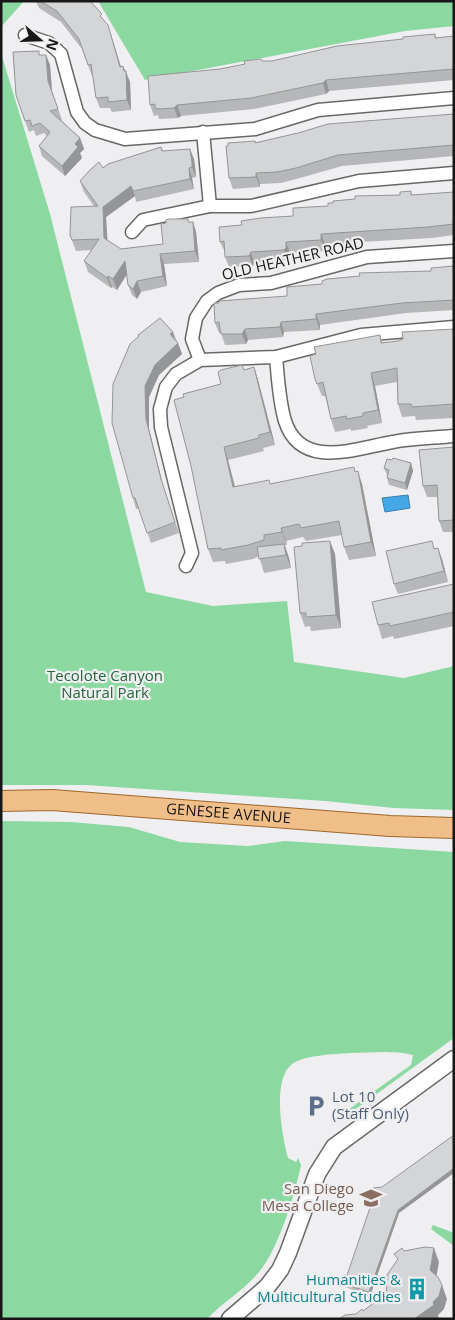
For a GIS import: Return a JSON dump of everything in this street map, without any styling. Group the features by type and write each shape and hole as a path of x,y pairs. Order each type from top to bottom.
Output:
{"main road":[{"name":"GENESEE AVENUE","path":"1,801 52,800 381,825 454,828"}],"street":[{"path":"25,35 49,43 61,54 77,112 85,123 95,130 126,139 255,128 318,110 454,98"},
{"path":"203,132 210,206"},
{"path":"132,232 143,220 210,206 251,206 359,181 454,173"},
{"name":"OLD HEATHER ROAD","path":"200,360 192,339 196,318 207,301 218,293 239,284 271,283 366,257 454,251"},
{"path":"186,566 192,553 161,427 160,409 166,387 176,374 200,360 276,357 361,335 454,327"},
{"path":"276,357 286,423 296,440 308,449 322,454 343,452 395,441 454,436"},
{"path":"230,1319 267,1287 280,1270 317,1174 334,1147 454,1058"}],"green space":[{"path":"1,1 24,1 1,27"},
{"path":"98,1 454,1 454,26 405,31 145,80"},
{"name":"Tecolote Canyon Natural Park","path":"1,53 50,214 146,592 213,606 287,601 294,662 404,678 454,666 454,810 394,808 325,801 86,785 1,785"},
{"path":"1,821 71,822 129,827 180,842 248,846 285,841 454,852 454,1038 342,1119 338,1117 411,1065 413,1055 390,1052 337,1054 311,1057 291,1065 285,1073 282,1083 280,1110 288,1158 296,1162 298,1158 301,1165 295,1191 279,1236 266,1262 247,1285 207,1319 1,1319"},
{"path":"433,1225 454,1233 454,1246 431,1229"}],"water":[{"path":"408,495 410,508 385,512 382,498"}],"building":[{"path":"40,1 90,1 102,14 100,16 108,25 120,67 123,66 124,71 126,71 127,100 108,102 108,97 96,98 91,64 88,65 79,39 57,11"},
{"path":"435,34 435,38 454,36 454,69 326,80 323,83 251,98 177,105 174,108 159,109 155,108 155,104 150,105 148,76 220,69 245,64 244,61 261,59 262,61 272,61 337,46"},
{"path":"39,51 39,55 46,55 48,81 58,109 50,111 80,138 75,144 78,147 62,166 39,146 50,132 40,123 32,126 30,120 25,121 16,95 13,52"},
{"path":"454,114 454,145 338,155 296,168 277,172 256,173 256,177 229,178 226,146 228,146 228,143 255,141 255,143 328,124"},
{"path":"161,147 162,151 190,149 192,167 189,168 190,179 133,191 131,186 103,207 104,238 121,249 163,244 161,224 166,223 166,220 169,219 188,219 188,222 193,222 195,251 160,254 163,276 137,281 133,289 128,285 125,261 113,279 108,276 107,278 84,261 99,239 72,240 70,235 71,207 98,206 80,181 99,162 103,168 108,164"},
{"path":"411,191 411,195 454,192 454,224 321,234 321,240 286,242 284,250 251,252 249,256 225,257 224,241 220,242 219,227 242,225 241,221 293,216 293,208 328,206 328,203 333,203 333,201 355,199 355,196 400,195 400,192"},
{"path":"454,266 454,300 402,303 316,314 316,319 281,322 280,327 245,329 242,334 221,334 219,322 215,323 214,303 219,303 219,301 287,296 287,287 322,284 322,281 327,279 360,276 359,273 431,271 431,268"},
{"path":"160,318 173,332 170,334 178,343 155,365 145,386 146,419 161,479 175,522 147,533 135,498 133,498 112,423 113,384 130,344 138,335"},
{"path":"454,329 454,404 412,407 411,404 398,404 397,368 371,373 378,410 363,413 363,416 347,419 346,416 331,419 323,382 317,384 315,379 310,356 316,354 314,347 380,335 381,343 398,341 403,339 402,332"},
{"path":"242,365 244,370 254,367 270,432 259,435 259,438 224,447 233,487 269,480 270,484 354,467 355,472 358,471 371,542 344,547 339,521 301,528 299,524 281,528 282,532 264,535 264,540 248,545 221,550 221,548 208,549 191,466 174,400 184,397 183,394 221,384 218,372"},
{"path":"454,447 454,520 439,521 437,485 423,486 419,450"},
{"path":"393,458 411,463 405,483 387,478 389,470 384,468 387,459 392,460"},
{"path":"330,541 336,615 306,617 306,613 300,613 294,547 302,546 302,543"},
{"path":"432,541 434,549 438,548 444,571 394,584 386,551"},
{"path":"284,544 286,555 259,559 257,547"},
{"path":"454,584 454,612 390,626 389,623 378,625 372,602"},
{"path":"454,1135 454,1168 398,1210 369,1292 344,1284 374,1196 373,1188 382,1187"},
{"path":"425,1247 434,1248 430,1270 438,1277 442,1285 439,1296 433,1302 434,1305 414,1319 339,1319 345,1315 356,1314 362,1309 363,1311 386,1294 387,1275 398,1259 394,1254 402,1248 404,1251"}],"place":[{"name":"Lot 10 (Staff Only)","path":"316,1106"},
{"name":"San Diego Mesa College","path":"371,1198"},
{"name":"Humanities & Multicultural Studies","path":"417,1289"}]}
